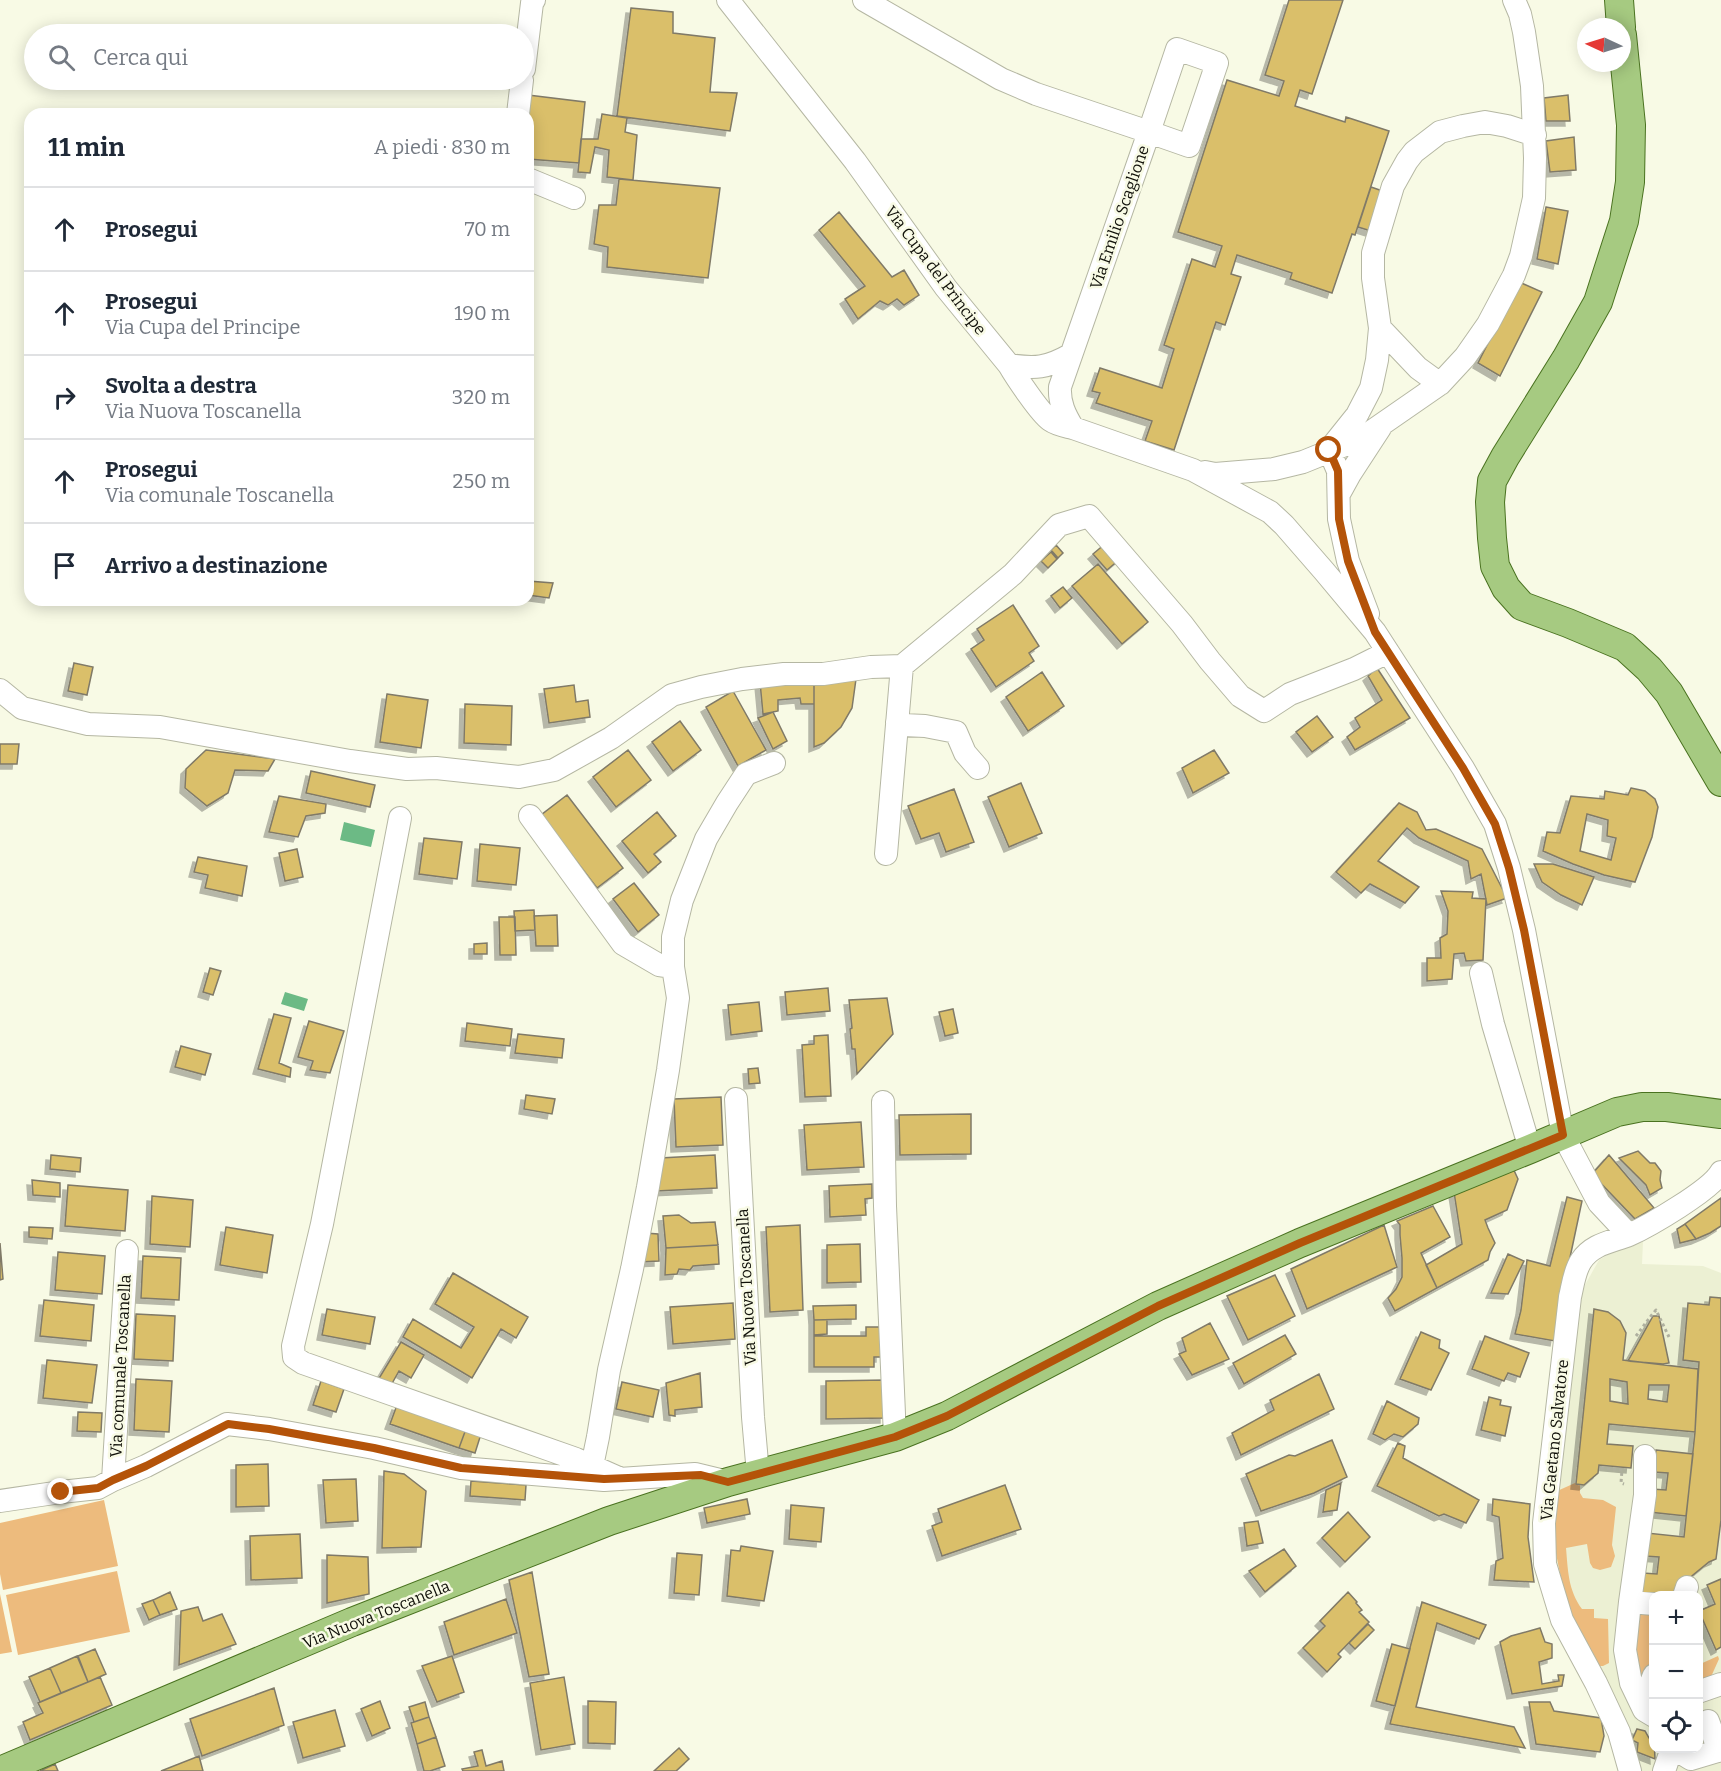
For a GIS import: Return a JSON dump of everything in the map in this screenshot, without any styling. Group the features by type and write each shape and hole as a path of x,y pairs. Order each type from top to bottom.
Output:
{"main road":[{"path":"1619,0 1620,18"},
{"path":"1626,72 1631,125 1630,183 1624,221 1598,302 1492,480 1494,557 1506,588 1522,606 1625,647 1648,669 1669,693 1721,782"},
{"name":"Via Nuova Toscanella","path":"0,1771 352,1622 609,1521 728,1482 895,1437 947,1416 1158,1306 1300,1243 1617,1112 1642,1107 1667,1107 1721,1114"}],"street":[{"path":"529,24 534,0"},
{"name":"Via Cupa del Principe","path":"728,0 855,161 946,288 1009,365 1047,418 1059,425 1193,470 1215,474 1274,469 1303,462 1362,438 1440,384 1465,357 1488,324 1514,275 1534,198 1535,135 1532,86 1522,23 1514,0"},
{"name":"Via Emilio Scaglione","path":"864,0 1001,79 1036,94 1149,132 1060,387 1059,400 1073,428"},
{"path":"519,108 521,90"},
{"path":"1375,632 1348,561 1339,519 1338,471 1329,450 1357,415 1371,388 1380,328 1373,278 1373,253 1393,186 1414,152 1440,132 1485,122 1535,135"},
{"path":"534,181 574,198"},
{"path":"1380,328 1418,368 1440,384"},
{"path":"1009,365 1029,368 1043,367 1070,355"},
{"path":"1340,495 1350,474 1382,425"},
{"path":"1270,512 1264,500 1263,488 1274,469"},
{"name":"Via Cupa del Principe","path":"1193,470 1270,512 1324,571 1375,632 1463,768 1495,824 1509,868 1524,930 1563,1135 1599,1203 1629,1235"},
{"path":"0,690 22,708 88,724 160,728 407,769 436,768 519,777 554,770 611,738 672,696 701,687 784,674 823,674 871,667 902,666 1013,574 1059,525 1089,516 1182,624 1210,662 1240,696 1264,711 1290,694 1354,669 1388,652"},
{"path":"1324,571 1341,568 1348,561"},
{"path":"886,854 902,666"},
{"path":"897,722 903,725 925,726 956,732 965,753 978,768"},
{"path":"592,1466 609,1370 643,1210 668,1070 678,998 673,967 673,937 682,900 706,839 746,774 774,763"},
{"path":"530,816 623,944 659,965 673,967"},
{"path":"400,818 322,1224 293,1346 294,1357 303,1363 592,1466 621,1479"},
{"path":"1481,973 1493,1024 1530,1149"},
{"name":"Via Nuova Toscanella","path":"736,1099 758,1474"},
{"path":"884,1102 885,1218 895,1437"},
{"path":"1599,1203 1596,1246 1629,1235 1659,1220 1692,1197 1721,1172"},
{"name":"Via Gaetano Salvatore","path":"1596,1246 1582,1260 1570,1297 1544,1523 1545,1564 1562,1620 1619,1732 1630,1771"},
{"name":"Via comunale Toscanella","path":"113,1480 127,1251"},
{"name":"Via comunale Toscanella","path":"0,1501 98,1488 228,1424 374,1448 461,1468 604,1479 695,1474 728,1482"},
{"path":"1645,1455 1645,1495 1625,1650 1631,1683 1648,1710"},
{"path":"1630,1602 1649,1604"},
{"path":"1703,1690 1721,1684"},
{"path":"1680,1753 1691,1759 1720,1750 1708,1721"},
{"path":"1664,1771 1671,1753"}],"path":[{"path":"1636,1336 1656,1310 1669,1337"},
{"path":"1601,1468 1622,1470 1622,1481"}],"shaded area":[{"path":"344,822 375,830 371,847 340,840"},
{"path":"285,992 308,999 304,1011 281,1004"},
{"path":"1643,1242 1642,1264 1703,1266 1721,1273 1721,1771 1636,1771 1557,1573 1555,1492 1575,1314 1585,1285 1599,1260 1624,1245"},
{"path":"1575,1483 1580,1485 1583,1498 1603,1500 1616,1507 1612,1545 1615,1556 1611,1567 1600,1570 1593,1568 1587,1544 1566,1548 1570,1580 1577,1602 1582,1609 1594,1609 1594,1618 1608,1619 1609,1663 1603,1666 1599,1666 1568,1615 1554,1543 1555,1492"},
{"path":"104,1500 118,1566 3,1590 0,1574 0,1523"},
{"path":"117,1571 130,1632 18,1655 6,1595"},
{"path":"0,1594 12,1652 0,1654"},
{"path":"1637,1610 1649,1614 1649,1665 1643,1681 1637,1655"},
{"path":"1718,1656 1719,1659 1710,1679 1703,1682 1703,1663"}],"building":[{"path":"1289,0 1343,0 1312,94 1300,90 1295,106 1345,122 1346,117 1389,131 1355,235 1352,234 1332,293 1290,279 1292,273 1237,255 1231,274 1241,277 1225,325 1216,322 1174,450 1145,441 1152,421 1096,403 1100,393 1092,391 1100,368 1162,388 1174,349 1164,345 1192,259 1215,267 1222,246 1178,232 1227,80 1279,96 1284,81 1265,75"},
{"path":"631,8 673,12 673,33 715,38 710,92 737,93 730,131 617,116"},
{"path":"528,95 585,102 579,163 534,159 534,108 528,108"},
{"path":"1568,95 1570,121 1546,121 1544,98"},
{"path":"602,114 627,118 625,132 637,135 633,180 607,177 609,150 595,147 590,173 578,172 581,139 598,139"},
{"path":"1574,137 1576,170 1550,172 1546,141"},
{"path":"619,179 720,188 708,278 607,267 608,247 594,244 599,205 616,205"},
{"path":"1371,187 1397,196 1384,235 1358,227"},
{"path":"1546,207 1568,211 1558,264 1537,259"},
{"path":"839,212 892,277 904,270 919,295 904,305 897,299 888,305 880,301 858,319 845,299 865,286 819,230"},
{"path":"1519,282 1542,292 1500,376 1478,363"},
{"path":"1106,543 1120,559 1107,570 1093,554"},
{"path":"1056,545 1063,553 1058,558 1051,550"},
{"path":"1051,552 1057,559 1048,568 1041,561"},
{"path":"1098,564 1148,622 1122,644 1072,586"},
{"path":"534,581 553,583 549,598 534,596"},
{"path":"1063,587 1072,598 1060,608 1051,596"},
{"path":"1013,605 1039,646 1029,653 1034,661 996,687 971,649 984,640 977,629"},
{"path":"74,663 93,667 87,695 68,691"},
{"path":"1377,668 1410,718 1355,750 1347,737 1360,727 1355,718 1382,700 1368,676"},
{"path":"1042,672 1064,706 1028,731 1006,697"},
{"path":"856,679 852,708 841,727 824,743 814,747 814,681"},
{"path":"814,681 814,704 801,704 800,698 778,700 778,711 763,714 760,682"},
{"path":"574,685 576,702 588,700 590,717 549,723 544,689"},
{"path":"733,691 766,750 738,766 706,707"},
{"path":"387,694 428,700 421,748 380,742"},
{"path":"465,704 512,706 511,745 464,743"},
{"path":"773,712 787,741 773,749 758,718"},
{"path":"1317,716 1333,737 1312,752 1296,732"},
{"path":"680,721 701,750 673,771 652,742"},
{"path":"0,744 19,744 17,764 0,764"},
{"path":"206,750 275,759 268,771 235,770 228,793 207,806 185,788 186,769"},
{"path":"628,750 651,780 616,807 593,777"},
{"path":"1214,750 1229,773 1193,793 1182,768"},
{"path":"311,771 375,785 370,807 306,793"},
{"path":"1021,783 1042,833 1009,847 988,797"},
{"path":"1631,788 1645,791 1655,799 1658,807 1652,837 1635,882 1604,875 1543,851 1547,832 1560,833 1571,796 1604,799 1605,791 1628,795","holes":["1587,814 1608,820 1607,836 1616,838 1611,860 1580,851"]},
{"path":"954,789 974,842 946,852 939,833 921,839 908,806"},
{"path":"567,795 623,868 597,888 541,815"},
{"path":"279,796 326,804 325,813 306,816 298,837 269,832"},
{"path":"1399,803 1417,812 1426,830 1436,829 1482,849 1507,898 1487,905 1481,874 1471,879 1468,861 1419,838 1407,828 1378,861 1419,887 1405,903 1370,884 1361,893 1336,872"},
{"path":"657,812 676,836 654,854 661,862 648,873 622,841"},
{"path":"424,838 462,842 457,879 419,874"},
{"path":"480,844 520,848 516,885 477,881"},
{"path":"297,849 303,877 285,881 279,853"},
{"path":"198,857 247,866 242,896 205,888 208,875 194,872"},
{"path":"1534,864 1553,864 1594,877 1582,905 1542,882"},
{"path":"634,883 659,915 638,932 613,899"},
{"path":"1441,891 1473,892 1472,898 1486,899 1483,960 1466,961 1464,953 1454,954 1452,979 1427,981 1427,958 1441,958 1440,938 1447,934 1448,911"},
{"path":"534,910 535,930 515,931 514,911"},
{"path":"557,915 558,946 536,946 534,916"},
{"path":"499,917 515,917 516,955 500,955"},
{"path":"487,943 487,954 474,954 474,944"},
{"path":"210,968 221,971 213,995 203,992"},
{"path":"828,988 830,1011 787,1015 785,992"},
{"path":"887,998 893,1034 857,1074 855,1049 852,1049 849,1000"},
{"path":"759,1002 762,1031 731,1035 728,1005"},
{"path":"953,1009 958,1033 945,1036 939,1012"},
{"path":"274,1014 291,1018 279,1063 291,1068 290,1077 258,1069"},
{"path":"309,1021 344,1031 330,1073 310,1070 313,1061 298,1057"},
{"path":"467,1023 512,1029 510,1046 465,1041"},
{"path":"518,1034 564,1039 562,1058 515,1053"},
{"path":"828,1035 831,1096 805,1097 802,1045 814,1044 814,1036"},
{"path":"181,1046 211,1054 205,1075 175,1067"},
{"path":"758,1068 760,1083 749,1084 748,1069"},
{"path":"526,1095 555,1099 552,1114 524,1109"},
{"path":"721,1097 723,1145 676,1147 674,1099"},
{"path":"971,1114 971,1154 900,1155 899,1115"},
{"path":"861,1122 864,1167 807,1170 804,1125"},
{"path":"1638,1151 1650,1163 1655,1163 1661,1171 1662,1188 1650,1195 1646,1185 1619,1158"},
{"path":"51,1155 81,1158 80,1172 50,1169"},
{"path":"715,1155 717,1188 656,1191 660,1158"},
{"path":"1609,1155 1654,1208 1635,1219 1592,1174"},
{"path":"1512,1166 1518,1179 1507,1210 1485,1220 1495,1243 1488,1260 1437,1288 1426,1265 1462,1244 1454,1192"},
{"path":"32,1180 60,1183 60,1197 33,1195"},
{"path":"872,1184 872,1198 865,1199 866,1215 830,1217 829,1186"},
{"path":"68,1185 128,1190 125,1231 65,1226"},
{"path":"152,1196 193,1200 190,1247 150,1244"},
{"path":"1567,1197 1582,1201 1555,1341 1515,1334 1521,1310 1527,1260 1550,1266"},
{"path":"1721,1198 1721,1226 1696,1239 1685,1224"},
{"path":"1433,1206 1450,1237 1421,1253 1437,1288 1395,1311 1388,1298 1402,1277 1400,1225 1397,1221"},
{"path":"679,1215 691,1223 715,1222 718,1245 666,1248 663,1216"},
{"path":"1685,1224 1696,1239 1680,1243 1677,1229"},
{"path":"800,1225 803,1310 770,1312 766,1227"},
{"path":"1384,1225 1397,1267 1307,1309 1291,1269"},
{"path":"29,1227 53,1228 52,1239 29,1237"},
{"path":"226,1227 273,1235 267,1273 220,1265"},
{"path":"645,1233 658,1234 659,1261 639,1262"},
{"path":"0,1243 3,1279 0,1280"},
{"path":"860,1244 861,1282 827,1283 827,1245"},
{"path":"718,1245 719,1264 693,1266 690,1270 679,1269 677,1274 665,1275 666,1248"},
{"path":"58,1252 105,1256 102,1294 55,1290"},
{"path":"1508,1254 1524,1261 1508,1294 1491,1293"},
{"path":"143,1256 181,1258 179,1300 141,1298"},
{"path":"453,1273 528,1317 516,1338 501,1329 472,1378 403,1337 413,1319 461,1348 474,1327 435,1304"},
{"path":"1275,1275 1295,1316 1248,1340 1227,1296"},
{"path":"1710,1297 1721,1298 1721,1520 1716,1559 1687,1580 1682,1591 1649,1591 1649,1596 1640,1596 1643,1573 1657,1574 1659,1557 1644,1556 1647,1533 1684,1537 1695,1432 1699,1362 1683,1360 1688,1303 1709,1305"},
{"path":"44,1300 94,1305 91,1341 40,1336"},
{"path":"733,1303 735,1339 673,1344 670,1307"},
{"path":"856,1305 856,1319 814,1320 813,1306"},
{"path":"327,1309 375,1317 370,1344 322,1335"},
{"path":"1594,1309 1608,1312 1620,1321 1626,1333 1623,1360 1698,1369 1695,1432 1609,1424 1607,1444 1633,1446 1631,1468 1599,1465 1598,1473 1584,1485 1576,1484","holes":["1610,1379 1627,1382 1628,1404 1610,1401","1649,1385 1669,1385 1667,1402 1648,1399"]},
{"path":"136,1314 175,1316 173,1361 134,1359"},
{"path":"1653,1316 1659,1316 1669,1363 1628,1361"},
{"path":"814,1320 827,1320 827,1334 814,1335"},
{"path":"1210,1323 1229,1359 1192,1375 1179,1354 1186,1351 1182,1338"},
{"path":"866,1327 881,1327 881,1357 874,1357 874,1367 814,1367 814,1336 866,1336"},
{"path":"1421,1332 1440,1340 1439,1348 1449,1353 1431,1390 1400,1379"},
{"path":"1285,1335 1296,1354 1244,1384 1233,1363"},
{"path":"1485,1336 1529,1353 1520,1377 1508,1373 1504,1381 1472,1369"},
{"path":"401,1342 424,1355 411,1378 399,1371 390,1387 378,1380"},
{"path":"47,1360 97,1365 92,1403 43,1398"},
{"path":"700,1373 702,1407 675,1410 675,1416 669,1415 666,1383"},
{"path":"1319,1374 1334,1409 1241,1455 1232,1433 1274,1410 1270,1400"},
{"path":"136,1379 172,1381 169,1432 134,1430"},
{"path":"885,1380 885,1418 826,1419 826,1381"},
{"path":"321,1381 344,1389 336,1412 313,1405"},
{"path":"622,1382 659,1390 653,1417 616,1409"},
{"path":"1489,1397 1501,1400 1500,1405 1511,1407 1505,1436 1481,1430"},
{"path":"1387,1401 1419,1418 1418,1424 1403,1437 1394,1434 1385,1440 1373,1434"},
{"path":"397,1405 466,1429 459,1448 390,1424"},
{"path":"78,1412 102,1413 101,1432 77,1431"},
{"path":"466,1429 481,1434 475,1453 459,1448"},
{"path":"1332,1440 1347,1477 1314,1493 1261,1511 1246,1474 1289,1455 1295,1456"},
{"path":"1398,1443 1405,1446 1403,1458 1479,1500 1466,1523 1444,1514 1439,1516 1377,1486"},
{"path":"1656,1450 1693,1454 1686,1516 1649,1512 1652,1489 1666,1490 1668,1473 1653,1472"},
{"path":"268,1464 269,1506 236,1507 236,1465"},
{"path":"384,1471 404,1474 426,1491 421,1547 382,1548"},
{"path":"356,1479 358,1521 326,1523 323,1480"},
{"path":"471,1481 526,1485 525,1500 470,1496"},
{"path":"1341,1483 1337,1510 1323,1512 1326,1490"},
{"path":"1005,1485 1021,1529 942,1556 932,1526 942,1522 938,1509"},
{"path":"747,1499 750,1514 707,1523 704,1508"},
{"path":"1493,1499 1530,1504 1528,1537 1534,1582 1494,1580 1496,1561 1503,1558 1499,1517 1492,1515"},
{"path":"791,1505 824,1508 821,1542 789,1539"},
{"path":"1348,1512 1370,1537 1345,1562 1322,1538"},
{"path":"1258,1521 1263,1543 1247,1546 1244,1523"},
{"path":"300,1534 302,1578 251,1580 250,1536"},
{"path":"741,1546 773,1551 764,1601 727,1596 731,1550 740,1551"},
{"path":"1284,1549 1296,1566 1265,1592 1249,1571"},
{"path":"677,1553 702,1555 699,1595 674,1593"},
{"path":"327,1555 368,1557 369,1594 327,1603"},
{"path":"532,1572 549,1674 529,1677 509,1580"},
{"path":"1721,1579 1721,1647 1716,1650 1703,1620 1703,1609 1715,1604 1707,1585"},
{"path":"170,1592 177,1609 160,1615 153,1600"},
{"path":"1348,1592 1362,1610 1359,1612 1369,1622 1338,1654 1341,1657 1327,1672 1303,1648 1325,1626 1320,1621"},
{"path":"506,1599 517,1633 454,1655 444,1622"},
{"path":"153,1600 160,1615 149,1620 142,1604"},
{"path":"1422,1602 1486,1625 1479,1639 1437,1623 1416,1707 1514,1727 1525,1748 1390,1724"},
{"path":"198,1607 203,1621 222,1614 236,1644 179,1665 181,1611"},
{"path":"1368,1624 1374,1630 1355,1649 1349,1643"},
{"path":"1540,1628 1545,1642 1552,1644 1552,1658 1539,1662 1542,1684 1559,1681 1558,1675 1564,1675 1562,1686 1512,1694 1500,1642 1511,1636"},
{"path":"1392,1644 1410,1649 1395,1706 1376,1701"},
{"path":"95,1649 106,1674 88,1682 78,1656"},
{"path":"77,1656 88,1682 61,1693 50,1668"},
{"path":"452,1656 464,1692 437,1702 422,1666"},
{"path":"50,1668 61,1693 40,1702 29,1677"},
{"path":"100,1677 112,1705 30,1740 23,1722 43,1713 38,1703"},
{"path":"564,1677 575,1744 541,1750 530,1683"},
{"path":"274,1688 284,1725 202,1756 190,1719"},
{"path":"380,1701 390,1728 372,1736 361,1709"},
{"path":"588,1701 616,1702 615,1744 588,1743"},
{"path":"425,1702 429,1717 414,1722 409,1707"},
{"path":"1529,1702 1550,1702 1554,1711 1601,1718 1604,1736 1600,1752 1536,1744"},
{"path":"335,1710 345,1746 303,1758 293,1722"},
{"path":"429,1717 436,1737 417,1744 411,1723"},
{"path":"1637,1729 1645,1731 1649,1738 1649,1753 1655,1753 1655,1759 1637,1752 1638,1743 1632,1740"},
{"path":"436,1737 445,1766 424,1771 417,1744"},
{"path":"679,1748 689,1759 676,1771 654,1771"},
{"path":"482,1750 486,1766 502,1761 504,1771 463,1771 462,1769 478,1766 474,1752"},
{"path":"199,1756 203,1771 161,1771"},
{"path":"55,1764 58,1771 40,1771"}],"route":[{"path":"61,1492 98,1488 228,1424 374,1448 461,1468 604,1479 695,1474 728,1482 895,1437 947,1416 1158,1306 1300,1243 1563,1135 1524,930 1509,868 1495,824 1463,768 1375,632 1348,561 1339,519 1338,471 1329,450"}]}
